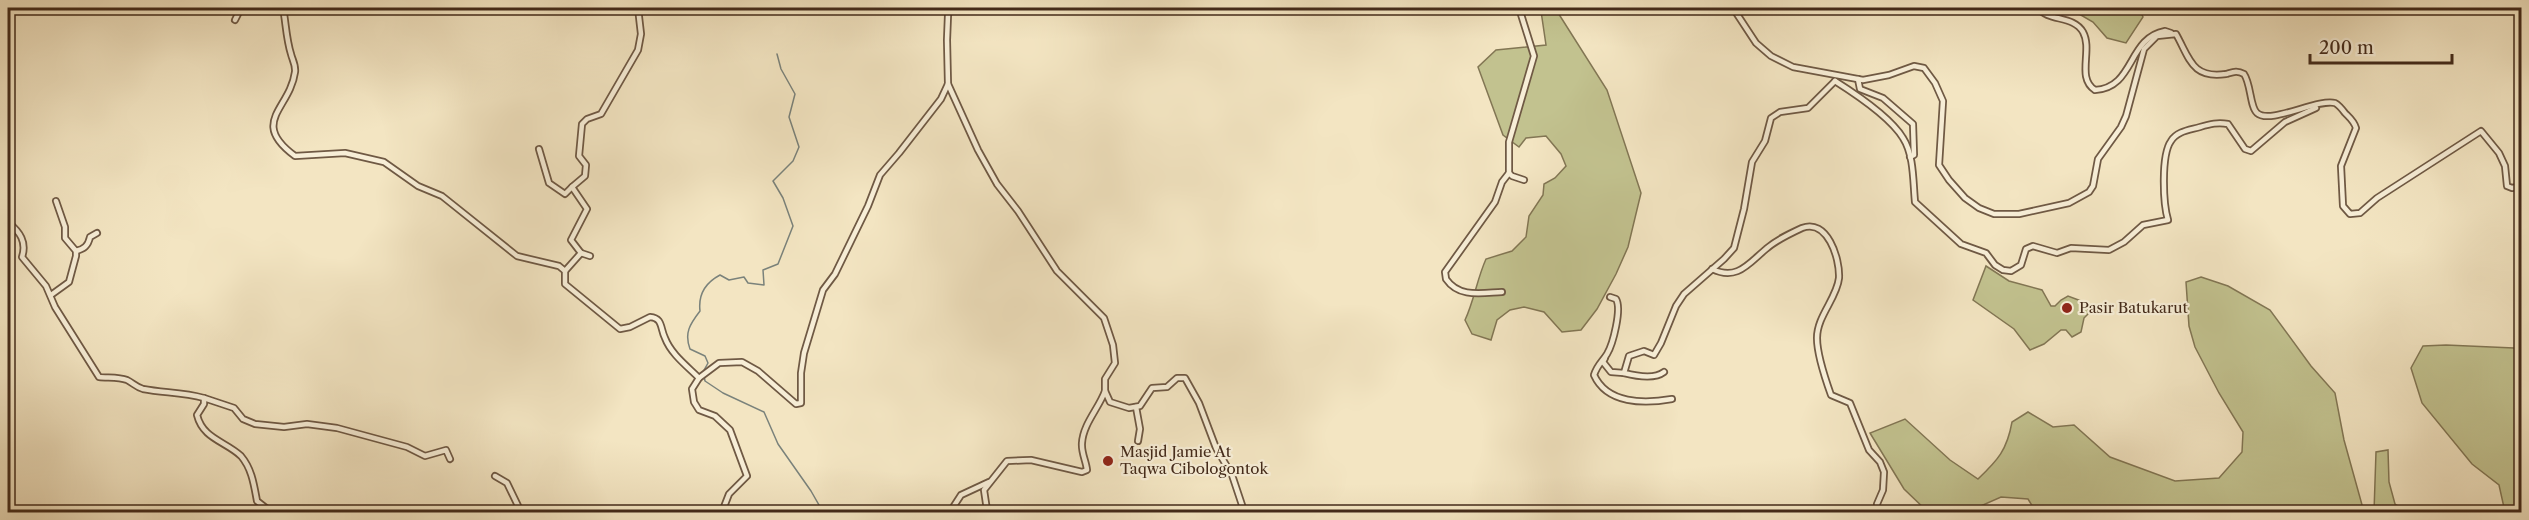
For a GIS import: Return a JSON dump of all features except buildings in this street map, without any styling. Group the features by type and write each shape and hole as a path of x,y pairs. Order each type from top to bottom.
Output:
{"street":[{"path":"235,20 241,8"},
{"path":"283,8 286,36 295,73 289,92 274,116 273,129 286,150 295,156 345,153 384,162 418,186 440,195 517,256 559,266 565,271"},
{"path":"951,8 948,15 946,39 948,84 978,150 997,184 1018,211 1057,271 1104,318 1113,345 1115,363 1106,377 1105,391 1082,440 1087,470 1082,472 1028,460 1008,460 984,490 987,510"},
{"path":"1502,292 1466,293 1458,291 1446,279 1445,272 1495,202 1502,182 1509,173 1509,142 1534,56 1519,8"},
{"path":"1733,8 1756,43 1771,56 1794,67 1837,79 1881,77 1914,66 1924,69 1935,83 1943,101 1944,114 1938,160 1944,172 1962,195 1979,208 1992,213 2018,214 2037,208 2069,203 2085,196 2091,190 2097,160 2121,127 2126,116 2144,49 2157,36 2171,33"},
{"path":"2038,8 2048,16 2072,22 2082,31 2087,46 2086,78 2089,86 2095,90 2107,88 2117,82 2142,42 2149,36 2165,31 2176,34 2193,65 2203,74 2236,71 2244,74 2249,82 2255,111 2258,114 2270,116 2321,105"},
{"path":"539,149 549,183 565,194 585,176 585,165 579,156 582,124 587,119 601,114 638,50 641,34 637,9"},
{"path":"1837,79 1865,101 1903,137 1910,157 1915,202 1943,230 1962,244 1986,253 1995,265 2003,270 2011,271 2021,265 2026,249 2033,246 2057,253 2072,248 2109,250 2124,242 2143,225 2168,220 2163,197 2166,163 2170,141 2180,133 2215,123 2228,124 2246,149 2251,151 2285,122 2326,103 2336,104 2356,128 2341,166 2343,206 2350,214 2360,213 2377,198 2480,132 2492,142 2499,153 2505,166 2507,186 2512,188 2522,186"},
{"path":"1624,373 1629,356 1644,351 1654,355 1676,306 1688,290 1725,259 1734,248 1752,162 1765,141 1771,118 1780,112 1808,108 1837,79"},
{"path":"1858,79 1860,89 1883,98 1913,124 1915,148 1914,155 1910,157"},
{"path":"722,513 729,494 747,476 730,430 712,415 699,410 695,404 693,389 706,371 722,362 746,364 758,371 796,404 801,403 804,353 823,290 837,270 868,206 880,175 941,99 948,84"},
{"path":"1509,173 1524,180"},
{"path":"572,187 587,208 570,241 581,254 590,256"},
{"path":"56,201 65,227 65,238 76,251"},
{"path":"8,222 22,237 24,250 22,257 36,272 51,295 55,307 99,377 126,379 135,387 143,389 162,393 181,392 204,398 234,408 243,419 255,424 284,427 307,424 327,429 337,428 407,447 425,456 446,450 450,459"},
{"path":"1712,269 1724,273 1739,272 1766,249 1786,236 1810,226 1824,232 1835,255 1839,278 1818,330 1817,343 1831,395 1850,403 1869,450 1883,469 1883,490 1877,504 1877,513"},
{"path":"76,251 82,249 90,237 97,233"},
{"path":"51,295 69,282 76,251"},
{"path":"581,254 565,271 565,284 620,329 630,327 650,317 656,318 660,322 668,345 699,378"},
{"path":"1610,297 1616,299 1619,304 1619,315 1604,362 1611,372 1658,376 1664,372"},
{"path":"1606,356 1597,365 1594,375 1600,388 1625,400 1648,403 1672,399"},
{"path":"1105,391 1113,404 1136,407 1144,403 1152,388 1166,387 1177,378 1185,378 1199,403 1216,448 1232,475 1243,508 1254,513"},
{"path":"204,398 204,404 197,415 200,426 240,456 255,483 257,501 271,513"},
{"path":"1136,407 1140,429 1138,441"},
{"path":"495,476 507,483 521,513"},
{"path":"950,513 954,503 961,495 992,481"}],"green space":[{"path":"1555,8 1607,90 1641,193 1628,247 1597,309 1581,330 1562,332 1544,312 1524,307 1510,310 1497,320 1491,340 1472,334 1465,320 1486,259 1512,251 1526,237 1529,216 1543,195 1544,184 1555,178 1566,166 1561,154 1546,136 1526,138 1519,147 1503,135 1478,67 1496,50 1546,45 1541,11"},
{"path":"2059,8 2139,8 2143,17 2126,43 2107,38 2093,22 2074,11"},
{"path":"1986,266 2009,281 2042,290 2051,306 2055,306 2068,296 2081,301 2090,312 2084,318 2081,332 2072,337 2066,330 2061,330 2044,344 2030,350 2014,329 1973,300"},
{"path":"2201,277 2228,286 2270,310 2311,366 2335,393 2344,440 2364,512 2036,512 2028,499 2001,497 1976,508 1974,512 1928,512 1904,489 1870,433 1905,419 1950,460 1978,479 2001,454 2012,422 2028,412 2053,427 2074,425 2110,457 2175,481 2219,478 2242,452 2243,432 2195,347 2189,326 2186,282"},
{"path":"2423,346 2514,348 2521,352 2521,512 2505,512 2499,485 2472,464 2422,403 2411,368"},
{"path":"2388,450 2389,482 2395,504 2407,512 2374,512 2376,452"}],"waterway":[{"path":"703,372 708,363 705,356 690,349 688,338 691,325 700,311 701,294 710,282 720,275 729,280 744,277 748,283 764,285 763,270 778,264 793,226 783,198 773,181 793,161 799,147 789,117 795,94 781,69 777,54"},
{"path":"704,376 705,381 723,393 764,412 778,444 823,512"}],"place":[{"name":"Pasir Batukarut","path":"2067,308"},
{"name":"Masjid Jamie At Taqwa Cibologontok","path":"1108,461"}]}
